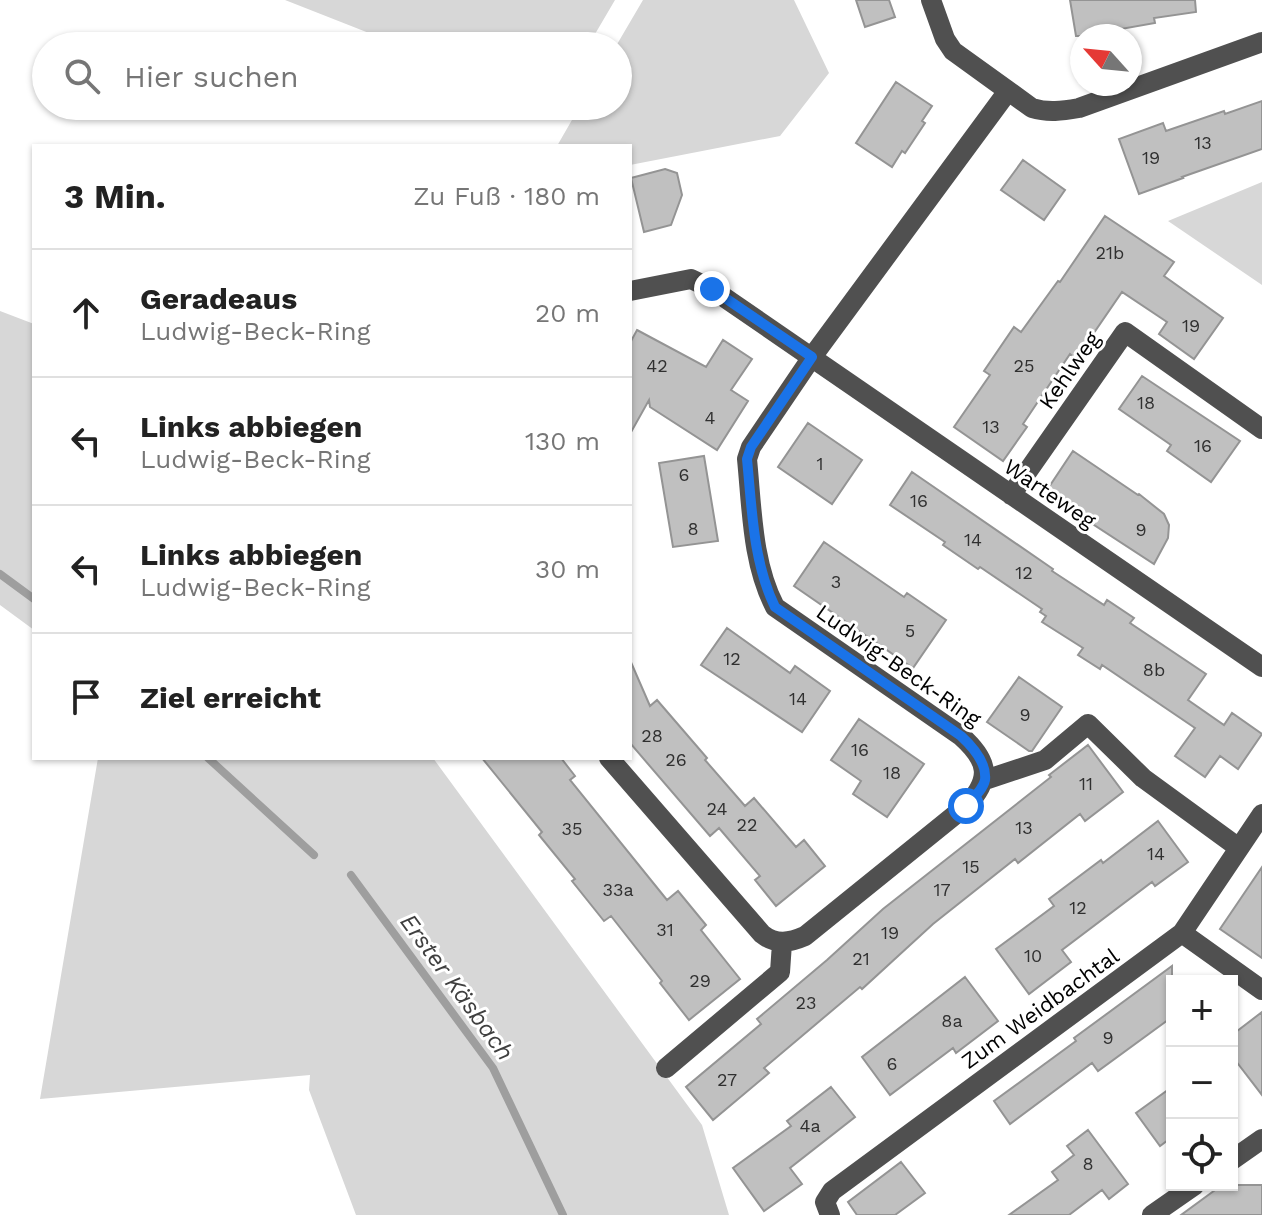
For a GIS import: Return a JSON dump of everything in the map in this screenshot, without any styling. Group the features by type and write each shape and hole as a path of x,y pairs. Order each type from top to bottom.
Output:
{"street":[{"path":"931,0 945,39 953,51 1032,108 1044,112 1079,108 1262,42"},
{"name":"Ludwig-Beck-Ring","path":"985,780 982,762 973,747 961,736 775,607 767,591 756,546 747,459 751,447 812,357 1008,91"},
{"path":"632,291 691,279 712,289 812,357"},
{"name":"Kehlweg","path":"1011,495 1125,332 1262,429"},
{"name":"Warteweg","path":"812,357 1262,667"},
{"path":"611,760 762,934 769,940 782,943 805,936 966,806 985,780 1045,760 1088,724 1143,778 1239,848"},
{"name":"Zum Weidbachtal","path":"830,1215 825,1202 832,1191 1182,933 1262,814"},
{"path":"1182,933 1262,990"},
{"path":"666,1068 780,972 782,943"},
{"path":"1238,1156 1262,1139"},
{"path":"1152,1215 1186,1191"}],"shaded area":[{"path":"285,0 615,0 596,32 366,32"},
{"path":"643,0 794,0 829,73 780,136 632,165 632,144 558,144 572,120 632,120 632,32 624,32"},
{"path":"1262,182 1262,285 1168,221"},
{"path":"0,311 32,323 32,629 0,605"},
{"path":"98,760 434,760 702,1125 729,1215 356,1215 309,1090 310,1075 40,1099"}],"building":[{"path":"856,0 889,0 895,17 865,27"},
{"path":"1070,0 1195,0 1196,12 1154,18 1155,23 1074,24"},
{"path":"896,82 932,106 922,121 925,123 892,167 856,143"},
{"path":"1262,101 1262,149 1139,194 1119,139 1163,123 1166,131"},
{"path":"1023,160 1065,190 1044,220 1001,190"},
{"path":"665,169 677,173 682,195 671,225 644,232 632,178"},
{"path":"1105,216 1174,262 1164,276 1223,318 1194,359 1159,334 1167,322 1122,292 1076,359 1070,354 1023,424 1027,427 1003,461 954,427 990,375 984,371 1014,327 1021,332"},
{"path":"637,330 706,367 723,340 752,359 731,390 748,401 717,450 650,407 649,400 632,430 632,339"},
{"path":"1142,376 1240,441 1211,482 1167,451 1171,445 1119,409"},
{"path":"808,423 862,460 832,504 778,467"},
{"path":"1073,451 1164,514 1169,525 1168,538 1154,564 1045,493"},
{"path":"704,456 718,541 673,547 659,463"},
{"path":"912,472 1052,571 1104,605 1107,600 1134,618 1130,623 1206,674 1188,700 1224,725 1232,713 1262,734 1238,769 1220,756 1205,777 1175,756 1195,728 1102,665 1100,669 1078,655 1083,648 1042,622 1046,616 1040,612 1042,609 980,567 978,569 943,545 945,542 890,505"},
{"path":"824,542 904,597 907,593 946,620 913,668 794,586"},
{"path":"727,628 790,673 795,666 830,691 802,732 701,665"},
{"path":"632,665 650,706 657,700 745,806 754,798 796,847 804,840 825,866 776,906 755,880 760,876 719,828 710,836 632,745"},
{"path":"1019,677 1062,707 1032,751 987,722"},
{"path":"859,719 924,764 887,817 853,794 861,781 831,760"},
{"path":"1088,745 1123,792 1085,821 1080,814 1018,863 1015,859 933,924 862,989 860,987 764,1068 769,1073 713,1120 686,1087 761,1024 757,1019 883,909"},
{"path":"484,760 563,760 575,776 570,780 667,900 678,891 706,925 701,930 740,979 689,1020 611,916 604,921 572,881 575,879 539,835 542,832"},
{"path":"1158,821 1188,862 1155,886 1152,882 1062,950 1071,962 1029,994 996,949 1054,906 1049,899"},
{"path":"1262,867 1262,958 1220,929"},
{"path":"1172,966 1172,975 1166,975 1166,1021 1098,1071 1092,1063 1010,1124 994,1101 1076,1041 1074,1038"},
{"path":"965,977 998,1021 956,1053 953,1048 890,1095 862,1057"},
{"path":"1262,1012 1262,1095 1238,1064 1238,1030"},
{"path":"831,1087 855,1117 790,1168 802,1184 764,1211 733,1168 791,1126 787,1121"},
{"path":"1166,1091 1166,1142 1160,1146 1136,1113"},
{"path":"1088,1130 1128,1184 1109,1199 1102,1190 1069,1215 1009,1215 1058,1180 1052,1172 1074,1155 1067,1146"},
{"path":"901,1162 925,1193 895,1215 857,1215 848,1202"},
{"path":"1238,1185 1262,1185 1262,1215 1181,1215 1214,1191 1238,1191"}],"waterway":[{"name":"Erster Käsbach","path":"0,574 32,598"},
{"name":"Erster Käsbach","path":"210,760 314,855"},
{"name":"Erster Käsbach","path":"351,875 493,1068 563,1215"}],"route":[{"path":"712,289 812,357 751,447 747,459 756,546 767,591 775,607 973,747 982,762 985,780 966,806"}]}
